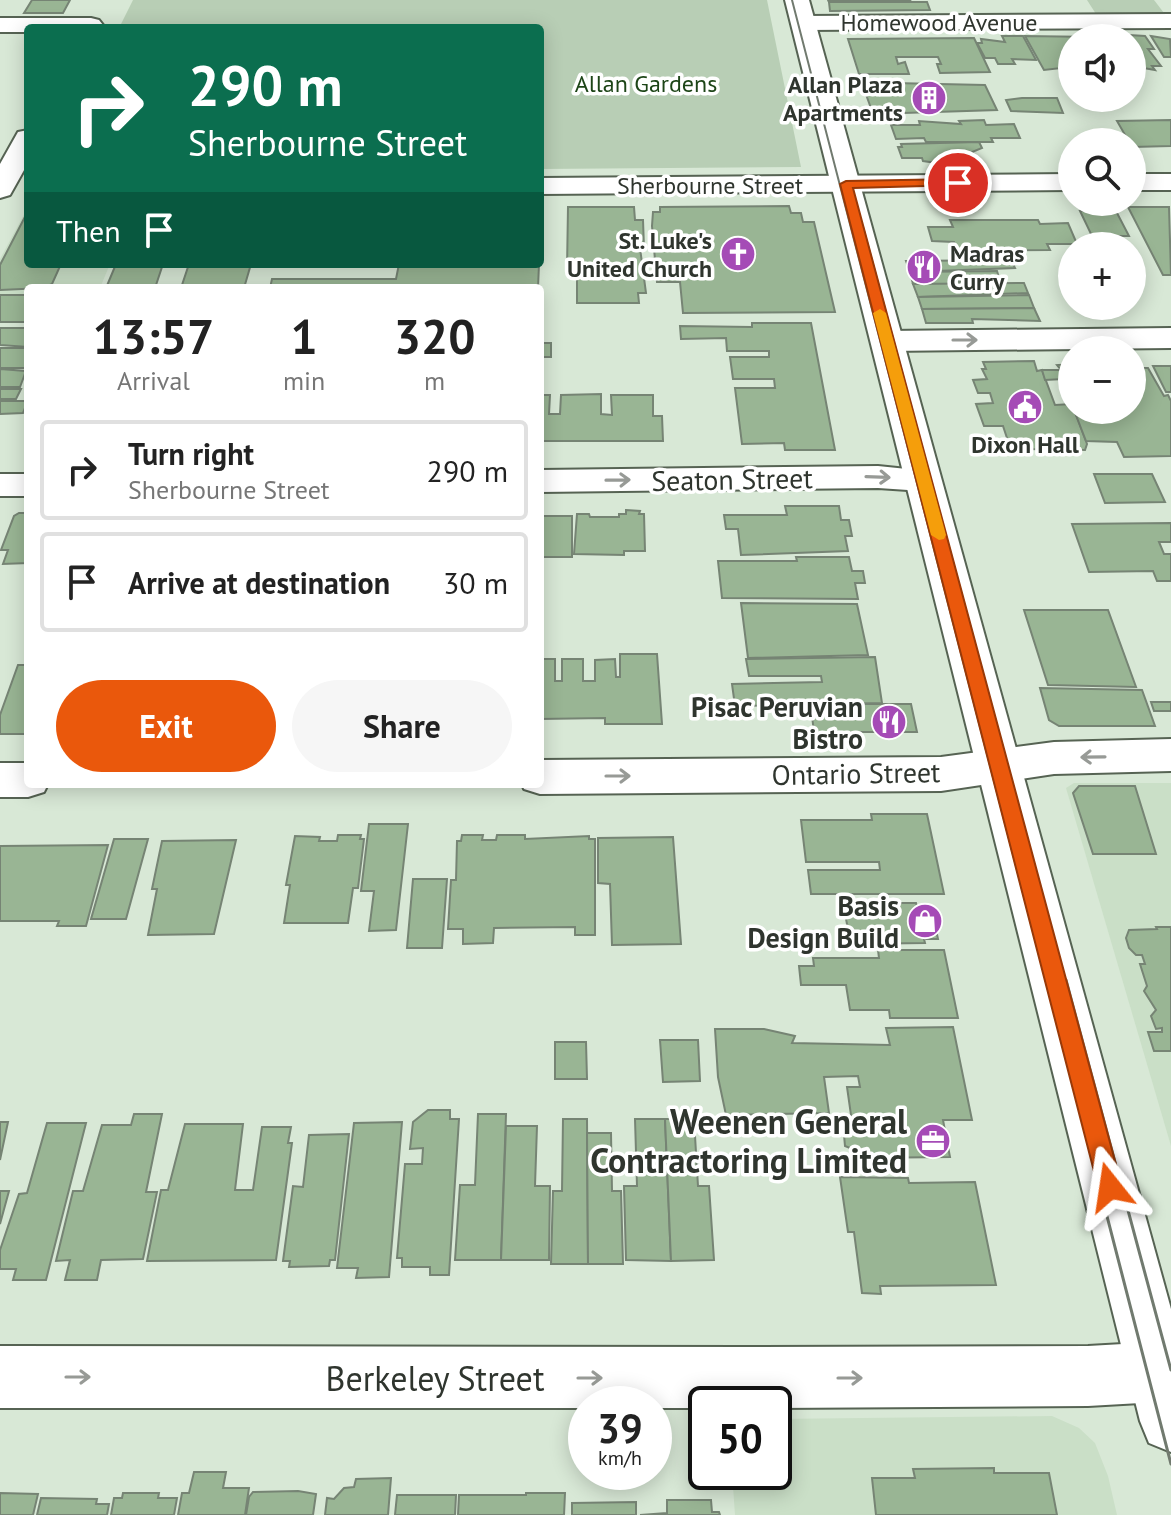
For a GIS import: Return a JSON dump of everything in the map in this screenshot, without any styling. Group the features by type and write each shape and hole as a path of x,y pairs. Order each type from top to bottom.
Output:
{"street":[{"name":"Homewood Avenue","path":"800,12 1171,21"},
{"path":"800,12 1165,1396"},
{"path":"0,25 93,20"},
{"path":"24,145 0,190 24,190"},
{"name":"Sherbourne Street","path":"544,186 1058,182"},
{"path":"1146,182 1171,182"},
{"path":"887,341 1171,338"},
{"name":"Seaton Street","path":"544,481 878,477 923,480"},
{"path":"0,485 24,485"},
{"name":"Ontario Street","path":"544,777 941,774 1054,758 1171,755"},
{"path":"0,780 24,780"},
{"name":"Berkeley Street","path":"0,1377 1088,1376 1165,1396"}],"shaded area":[{"path":"24,214 24,268 108,268 102,284 24,284 24,295 0,295 0,259"},
{"path":"1074,783 1171,783 1171,1146 1066,788"},
{"path":"1052,1416 1079,1428 1095,1443 1108,1476 1117,1515 735,1515 733,1490 792,1490 792,1419"}],"green space":[{"name":"Allan Gardens","path":"133,0 767,0 801,167 544,169 544,24 121,24"},
{"path":"1087,0 1154,0 1164,13 1096,14"}],"building":[{"path":"32,0 70,0 63,13 24,13"},
{"path":"910,0 911,2 829,2"},
{"path":"829,2 927,2 930,10 830,11"},
{"path":"1002,36 1023,36 1036,60 1012,59 1015,64 998,64 995,58 985,58 977,43 982,43 981,39 1005,42"},
{"path":"1025,36 1058,36 1058,68 1044,70"},
{"path":"1151,36 1170,39 1171,57 1164,57"},
{"path":"1146,37 1154,49 1148,49 1161,66 1152,66 1155,70 1146,68"},
{"path":"974,38 990,72 940,73 938,57 896,57 898,64 905,62 909,74 859,74 848,39"},
{"name":"Allan Plaza Apartments","path":"893,83 985,85 997,110 872,111 863,86"},
{"path":"1057,98 1058,112 1063,113 1011,111 1006,100"},
{"path":"984,120 986,125 1014,124 1020,138 991,138 993,142 896,139 891,125 920,125 919,121 961,124 959,121"},
{"path":"1171,120 1171,146 1146,147 1146,128 1121,128 1117,121"},
{"path":"979,142 982,148 972,152 976,164 944,164 923,161 922,158 902,158 898,147 902,147 901,144"},
{"name":"St. Luke's United Church","path":"789,206 791,213 801,213 803,222 814,222 835,312 683,313 680,282 657,282 652,226 653,212 660,212 660,207"},
{"path":"568,207 634,207 635,220 643,220 644,248 640,248 646,293 638,293 639,303 577,303 577,269 567,269"},
{"path":"1146,207 1169,207 1171,275 1163,275 1146,242 1146,232 1141,232 1133,216 1146,216"},
{"path":"1082,216 1119,216 1127,232 1090,232"},
{"path":"24,219 24,268 59,268 52,284 24,284 24,289 0,290 0,265"},
{"path":"950,220 1038,220 1040,224 1068,223 1072,232 1058,232 1058,244 1047,244 1050,250 957,251 954,242 932,241 928,227 953,227"},
{"path":"1011,260 1015,268 910,272 906,261"},
{"path":"114,268 162,268 156,284 108,284"},
{"path":"188,268 250,268 245,284 182,284"},
{"path":"398,268 539,268 538,284 271,284 272,279 396,279"},
{"path":"997,271 1000,281 959,281 960,284 913,284 910,272"},
{"path":"1024,283 1028,293 918,297 913,284"},
{"path":"0,295 24,295 24,322 0,322"},
{"path":"1029,295 1034,308 922,309 918,297"},
{"path":"1034,308 1040,321 972,319 973,323 926,323 922,309"},
{"path":"752,323 811,323 835,450 785,450 784,443 742,444 735,388 775,388 774,379 733,379 730,357 769,357 769,351 727,351 726,338 681,339 680,326 752,327"},
{"path":"0,328 24,328 24,347 0,345"},
{"path":"544,343 551,343 551,357 544,357"},
{"path":"0,348 24,348 24,368 0,368"},
{"name":"Dixon Hall","path":"1034,361 1037,371 1042,370 1055,405 1058,405 1058,424 1080,424 1087,444 1085,450 1024,449 1021,441 1008,441 1003,426 984,426 976,404 993,403 990,393 978,393 973,380 987,379 982,369 986,369 983,362"},
{"path":"1153,366 1171,366 1171,392 1166,392"},
{"name":"Dixon Hall","path":"1148,368 1164,396 1168,395 1171,401 1171,456 1124,457 1117,442 1086,441 1079,424 1146,424"},
{"path":"0,369 24,371 20,387 0,387"},
{"path":"1042,370 1058,370 1058,379 1045,380"},
{"path":"0,389 21,389 16,399 0,399"},
{"path":"601,394 601,414 612,415 611,395 653,395 653,416 662,416 663,441 544,441 544,395 550,395 549,414 560,414 561,395"},
{"path":"0,401 24,401 23,413 0,414"},
{"name":"Dixon Hall","path":"1094,474 1152,474 1165,502 1105,503"},
{"path":"785,506 839,506 841,520 849,520 852,536 845,536 848,551 741,555 738,529 726,529 724,515 787,515"},
{"path":"626,510 644,514 645,551 624,551 624,555 574,554 577,514 619,517 619,514 626,514"},
{"path":"24,513 24,563 3,564 8,550 1,550 14,516"},
{"path":"544,516 572,516 572,557 544,557"},
{"name":"Dixon Hall","path":"1171,523 1171,542 1159,542 1164,554 1171,554 1171,581 1157,581 1153,571 1089,572 1072,524"},
{"path":"796,557 849,557 852,571 863,571 865,583 855,583 858,599 722,598 718,561 797,561"},
{"path":"741,603 857,604 868,655 748,658"},
{"path":"1024,610 1108,610 1136,687 1048,685"},
{"path":"620,654 657,654 662,724 605,724 605,718 544,719 544,659 555,659 555,681 562,681 562,659 583,659 583,681 595,681 595,660 615,659 616,677 620,677"},
{"path":"875,657 882,703 735,706 732,684 822,682 821,676 749,676 746,659"},
{"path":"18,665 24,665 24,734 0,734 0,715"},
{"path":"1040,688 1142,690 1155,726 1059,726 1049,720"},
{"path":"1151,702 1171,702 1171,711 1154,711"},
{"path":"858,704 911,704 917,732 814,732 811,708 859,709"},
{"path":"1079,786 1135,786 1156,854 1093,854 1073,793"},
{"path":"871,814 927,814 944,894 811,894 808,870 880,870 879,862 806,862 801,820 872,820"},
{"path":"369,824 408,824 396,930 369,931 374,891 361,891"},
{"path":"338,835 361,835 360,839 364,839 358,888 353,888 348,923 284,923 290,885 286,885 295,836 337,841"},
{"path":"462,835 483,835 482,840 496,840 497,835 525,835 525,839 589,836 589,839 595,839 595,935 575,935 575,927 494,928 493,943 463,944 463,929 448,929 451,880 456,880 457,841 461,841"},
{"path":"673,837 681,944 612,945 610,884 598,883 598,838"},
{"path":"114,839 148,839 126,919 91,919"},
{"path":"236,840 214,934 148,935 157,889 152,889 162,841"},
{"path":"108,845 86,926 57,926 59,921 0,921 0,846"},
{"path":"413,879 447,879 442,948 407,948"},
{"path":"889,903 916,903 917,907 931,907 938,939 924,939 925,943 851,944 845,914 891,913"},
{"path":"1171,927 1171,1051 1154,1051 1148,1032 1162,1032 1162,1028 1156,1029 1151,1016 1156,1010 1144,991 1147,986 1140,964 1145,964 1142,955 1136,955 1129,948 1126,938 1129,930"},
{"path":"878,950 944,950 958,1018 890,1018 889,1010 850,1010 846,985 801,985 799,966 814,966 813,958 879,958"},
{"path":"953,1027 972,1120 943,1120 950,1157 856,1158 855,1150 845,1146 844,1135 853,1129 847,1087 860,1087 858,1076 824,1077 829,1113 726,1115 718,1077 715,1029 764,1029 795,1036 792,1043 890,1045 886,1028"},
{"path":"660,1040 698,1040 700,1081 663,1082"},
{"path":"555,1042 586,1042 587,1079 555,1079"},
{"path":"428,1110 450,1110 450,1119 459,1119 449,1275 430,1275 430,1267 402,1267 402,1258 397,1258 405,1164 422,1164 423,1148 410,1149 413,1122"},
{"path":"134,1114 162,1114 146,1192 157,1192 143,1259 101,1260 97,1280 65,1280 70,1260 56,1261 73,1191 83,1191 102,1125 131,1125"},
{"path":"478,1114 506,1114 501,1260 455,1260 460,1185 475,1185"},
{"path":"563,1119 587,1119 588,1264 551,1264 553,1191 562,1191"},
{"path":"635,1119 665,1119 671,1261 626,1260 624,1186 637,1186"},
{"path":"665,1119 694,1119 698,1186 709,1186 714,1260 671,1261"},
{"path":"0,1122 8,1122 0,1160"},
{"path":"402,1122 389,1277 356,1278 358,1268 337,1268 354,1123"},
{"path":"47,1123 86,1123 46,1280 13,1280 16,1269 0,1269 0,1250 19,1194 27,1193"},
{"path":"185,1124 243,1124 235,1190 253,1190 262,1127 291,1127 288,1143 292,1143 276,1260 147,1261 161,1190 168,1190"},
{"path":"506,1126 537,1126 535,1186 550,1186 549,1260 501,1260"},
{"path":"587,1133 611,1133 612,1191 621,1191 623,1264 588,1264"},
{"path":"349,1134 335,1260 330,1260 329,1266 289,1267 290,1261 283,1261 293,1186 303,1187 309,1135"},
{"path":"840,1177 908,1178 909,1183 975,1182 996,1285 880,1286 881,1294 862,1293 854,1232 848,1232"},
{"path":"0,1191 9,1191 0,1224"},
{"path":"994,1468 994,1473 1049,1473 1057,1515 876,1515 872,1478 915,1478 913,1469"},
{"path":"194,1472 226,1472 223,1488 249,1488 245,1515 178,1515 182,1493 189,1493"},
{"path":"391,1478 388,1515 325,1515 327,1498 334,1499 344,1488 354,1487 356,1479"},
{"path":"298,1491 316,1494 313,1515 246,1515 253,1492"},
{"path":"0,1493 38,1494 33,1515 0,1515"},
{"path":"123,1493 159,1493 158,1498 177,1498 174,1515 111,1515 114,1498 122,1498"},
{"path":"565,1493 564,1515 458,1515 459,1495"},
{"path":"397,1495 456,1495 455,1515 395,1515"},
{"path":"41,1498 97,1499 96,1504 109,1504 107,1515 37,1515"},
{"path":"667,1500 711,1500 712,1512 719,1512 720,1515 640,1515 667,1513"},
{"path":"636,1502 636,1515 572,1515 572,1503"}],"tram line":[{"path":"792,0 1046,982"},
{"path":"863,227 1066,982"},
{"path":"1046,980 1171,1464"},
{"path":"1066,980 1171,1370"}],"slow traffic":[{"path":"880,313 939,535"}],"place":[{"name":"Allan Plaza Apartments","path":"929,98"},
{"name":"St. Luke's United Church","path":"738,254"},
{"name":"Madras Curry","path":"924,267"},
{"name":"Dixon Hall","path":"1025,407"},
{"name":"Pisac Peruvian Bistro","path":"889,722"},
{"name":"Basis Design Build","path":"925,921"},
{"name":"Weenen General Contractoring Limited","path":"933,1141"}],"route":[{"path":"958,183 846,184 1110,1187"}]}
